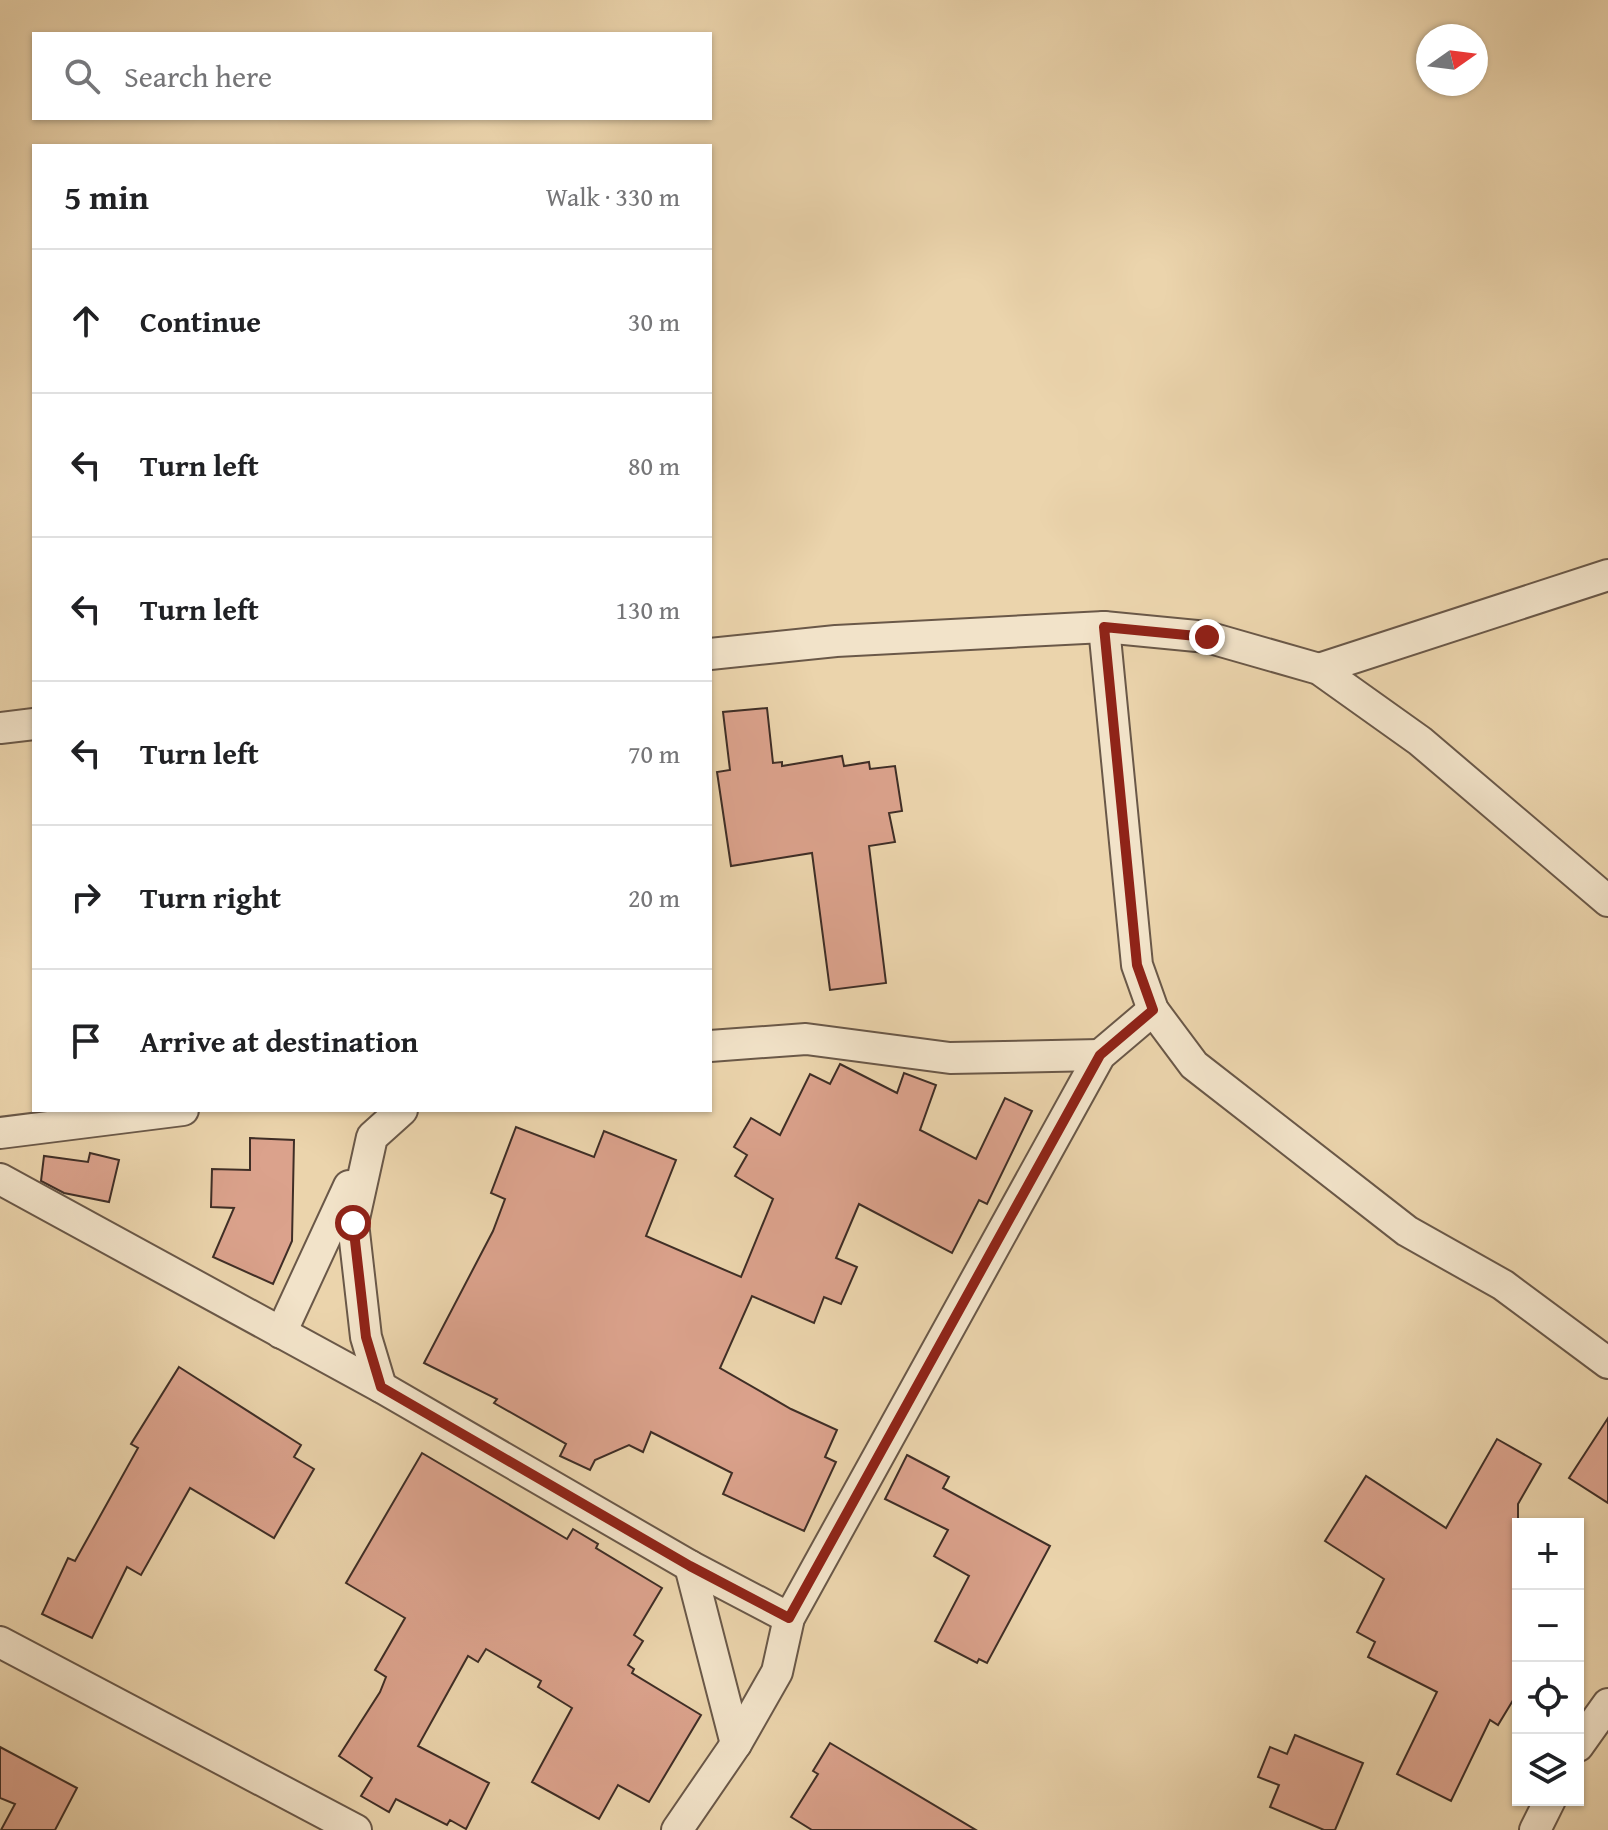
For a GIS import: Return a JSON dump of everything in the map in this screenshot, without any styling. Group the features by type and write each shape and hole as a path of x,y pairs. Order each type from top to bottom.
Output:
{"street":[{"path":"1319,669 1608,575"},
{"path":"1104,627 1137,965 1153,1010 1194,1065 1407,1231 1503,1285 1608,1363"},
{"path":"712,654 836,641 1104,627 1207,637 1319,669 1420,741 1608,901"},
{"path":"0,728 32,724"},
{"path":"677,1830 736,1744 777,1672 789,1618 1100,1055 1153,1010"},
{"path":"712,1046 806,1039 950,1058 1100,1055"},
{"path":"0,1133 167,1112"},
{"path":"281,1333 372,1137 400,1112"},
{"path":"372,1137 353,1223 366,1337 381,1387"},
{"path":"0,1179 381,1387 690,1566 789,1618"},
{"path":"690,1566 736,1744"},
{"path":"0,1642 356,1830"},
{"path":"1584,1738 1608,1704"},
{"path":"1535,1830 1547,1806"}],"building":[{"path":"767,708 773,763 782,762 782,766 842,756 844,766 869,762 870,769 895,766 902,811 889,813 895,842 869,846 886,983 830,990 812,853 731,866 717,772 730,770 723,712"},
{"path":"840,1064 897,1093 904,1073 936,1085 920,1130 976,1159 1005,1098 1032,1111 987,1204 979,1200 952,1253 859,1204 836,1258 857,1267 841,1304 824,1297 814,1323 752,1296 720,1368 791,1409 837,1430 825,1457 836,1462 804,1531 723,1494 732,1473 651,1432 643,1452 629,1445 595,1460 590,1470 560,1456 566,1444 494,1403 497,1399 424,1363 493,1231 505,1199 491,1193 516,1127 594,1157 604,1131 676,1160 646,1236 741,1277 773,1199 735,1176 747,1155 734,1147 751,1118 780,1135 810,1074 830,1084"},
{"path":"250,1138 294,1140 292,1241 273,1284 213,1257 234,1208 211,1207 212,1169 250,1170"},
{"path":"90,1153 119,1160 109,1202 64,1193 41,1181 44,1156 88,1162"},
{"path":"179,1367 301,1445 294,1457 314,1469 274,1538 190,1488 141,1575 127,1567 92,1638 42,1614 68,1558 75,1561 138,1448 131,1444"},
{"path":"1608,1418 1608,1503 1569,1478"},
{"path":"1497,1439 1541,1464 1518,1504 1518,1518 1512,1518 1512,1702 1498,1725 1490,1720 1451,1801 1397,1774 1437,1692 1368,1657 1375,1642 1357,1632 1384,1579 1325,1541 1366,1476 1446,1528"},
{"path":"422,1453 567,1539 573,1529 598,1544 596,1548 662,1588 634,1635 643,1641 628,1665 634,1669 632,1673 701,1715 649,1802 618,1785 599,1819 532,1782 572,1708 538,1687 541,1681 486,1649 478,1662 468,1656 418,1746 489,1783 466,1829 450,1820 447,1825 396,1799 389,1812 361,1796 372,1778 339,1756 380,1692 386,1677 375,1670 405,1618 346,1583"},
{"path":"907,1455 949,1477 943,1488 1050,1546 987,1663 979,1659 977,1663 935,1641 969,1576 934,1556 948,1530 885,1499"},
{"path":"1295,1735 1363,1763 1335,1830 1324,1830 1270,1807 1279,1785 1258,1777 1270,1747 1287,1754"},
{"path":"830,1743 976,1830 812,1830 791,1817 818,1774 813,1771"},
{"path":"0,1747 77,1788 55,1830 1,1830 15,1804 0,1798"}],"route":[{"path":"353,1223 366,1337 381,1387 690,1566 789,1618 859,1486 1100,1055 1153,1010 1137,965 1104,627 1207,637"}]}
